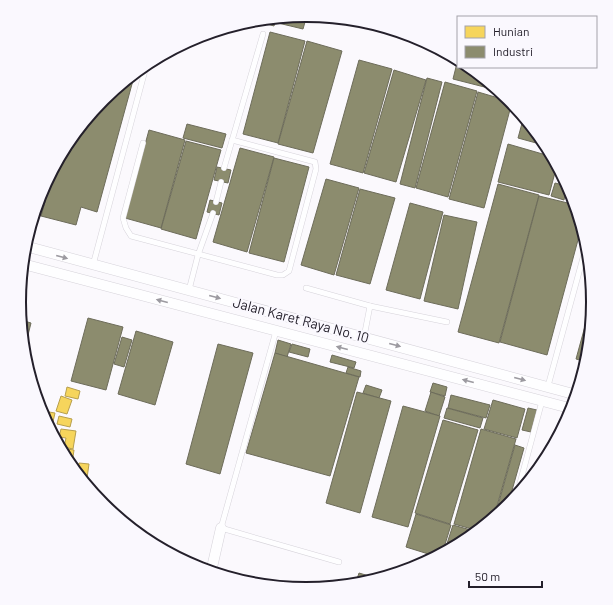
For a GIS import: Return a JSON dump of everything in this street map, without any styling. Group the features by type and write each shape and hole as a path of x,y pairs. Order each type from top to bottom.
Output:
{"street":[{"name":"Jalan Karet Raya No. 10","path":"31,248 572,393"},
{"name":"Jalan Karet Raya No. 10","path":"28,265 567,407"},
{"path":"212,567 221,528"}],"lane":[{"path":"224,168 263,34"},
{"path":"93,265 144,74"},
{"path":"143,143 123,218 126,228 131,236 198,255 283,276 290,271 316,169 315,162 232,140"},
{"path":"216,202 221,182"},
{"path":"189,290 198,255 213,214"},
{"path":"548,386 583,256"},
{"path":"306,288 370,306 447,322"},
{"path":"364,337 370,306"},
{"path":"276,331 221,528 339,562"},
{"path":"520,484 542,400"}],"building: Hunian":[{"path":"67,387 80,391 78,399 65,396"},
{"path":"61,396 72,400 67,414 56,411"},
{"path":"48,412 55,413 53,422"},
{"path":"59,416 72,419 70,427 57,424"},
{"path":"61,429 76,431 73,449 67,448 65,444 66,438 61,437 60,435"},
{"path":"68,449 74,450 72,457"},
{"path":"79,463 89,464 87,477 84,473 79,466"}],"building: Industri":[{"path":"305,22 303,29 280,23"},
{"path":"270,32 305,41 278,143 243,134"},
{"path":"307,41 342,51 313,153 278,144"},
{"path":"359,60 392,69 363,173 330,164"},
{"path":"456,66 457,68 462,69 486,87 453,79"},
{"path":"394,70 426,80 396,182 364,173"},
{"path":"427,78 442,82 415,188 400,184"},
{"path":"445,82 477,91 448,197 416,188"},
{"path":"132,83 97,212 81,207 76,225 41,216 47,195 73,147 108,104"},
{"path":"478,92 498,98 510,110 484,208 449,199"},
{"path":"187,124 226,134 222,148 183,138"},
{"path":"522,124 537,143 518,138"},
{"path":"149,130 185,140 161,228 125,218"},
{"path":"186,141 221,150 196,239 161,229"},
{"path":"508,144 545,155 555,173 549,195 498,182"},
{"path":"240,148 274,157 247,252 213,242"},
{"path":"274,158 309,167 284,262 249,253"},
{"path":"217,167 231,170 228,183 214,180"},
{"path":"326,179 359,188 334,275 301,265"},
{"path":"555,183 561,185 565,194 564,200 551,196"},
{"path":"498,184 539,195 499,343 458,332"},
{"path":"360,189 395,198 370,284 336,275"},
{"path":"539,196 569,203 579,237 547,355 500,342"},
{"path":"46,199 41,216 40,216"},
{"path":"210,200 222,203 219,215 207,212"},
{"path":"410,203 443,212 420,299 386,290"},
{"path":"444,215 477,222 458,309 424,301"},
{"path":"88,318 123,327 106,390 71,381"},
{"path":"27,322 31,323 28,336"},
{"path":"586,323 582,357 581,360 576,359"},
{"path":"136,331 173,342 155,405 118,394"},
{"path":"122,337 132,340 124,367 114,364"},
{"path":"278,340 291,344 287,357 275,353"},
{"path":"218,344 253,353 220,474 186,464"},
{"path":"292,344 310,349 308,357 289,352"},
{"path":"275,353 359,377 330,476 246,453"},
{"path":"332,355 356,362 354,368 330,362"},
{"path":"348,367 361,371 360,377 346,373"},
{"path":"433,383 447,387 445,396 430,392"},
{"path":"366,385 382,390 379,398 363,393"},
{"path":"357,392 391,401 360,513 326,503"},
{"path":"431,392 445,397 439,416 425,411"},
{"path":"451,395 490,405 486,418 448,408"},
{"path":"493,400 525,409 517,438 484,429"},
{"path":"403,406 440,416 408,527 372,517"},
{"path":"447,408 483,418 480,428 444,418"},
{"path":"528,408 537,410 531,432 522,430"},
{"path":"443,420 478,430 450,524 415,513"},
{"path":"481,429 516,439 496,508 472,529 454,524"},
{"path":"515,445 524,448 511,494 497,508"},
{"path":"416,514 451,525 444,547 431,554 406,547"},
{"path":"453,525 470,530 462,536 446,545"},
{"path":"359,573 369,576 361,578 357,579"}]}
